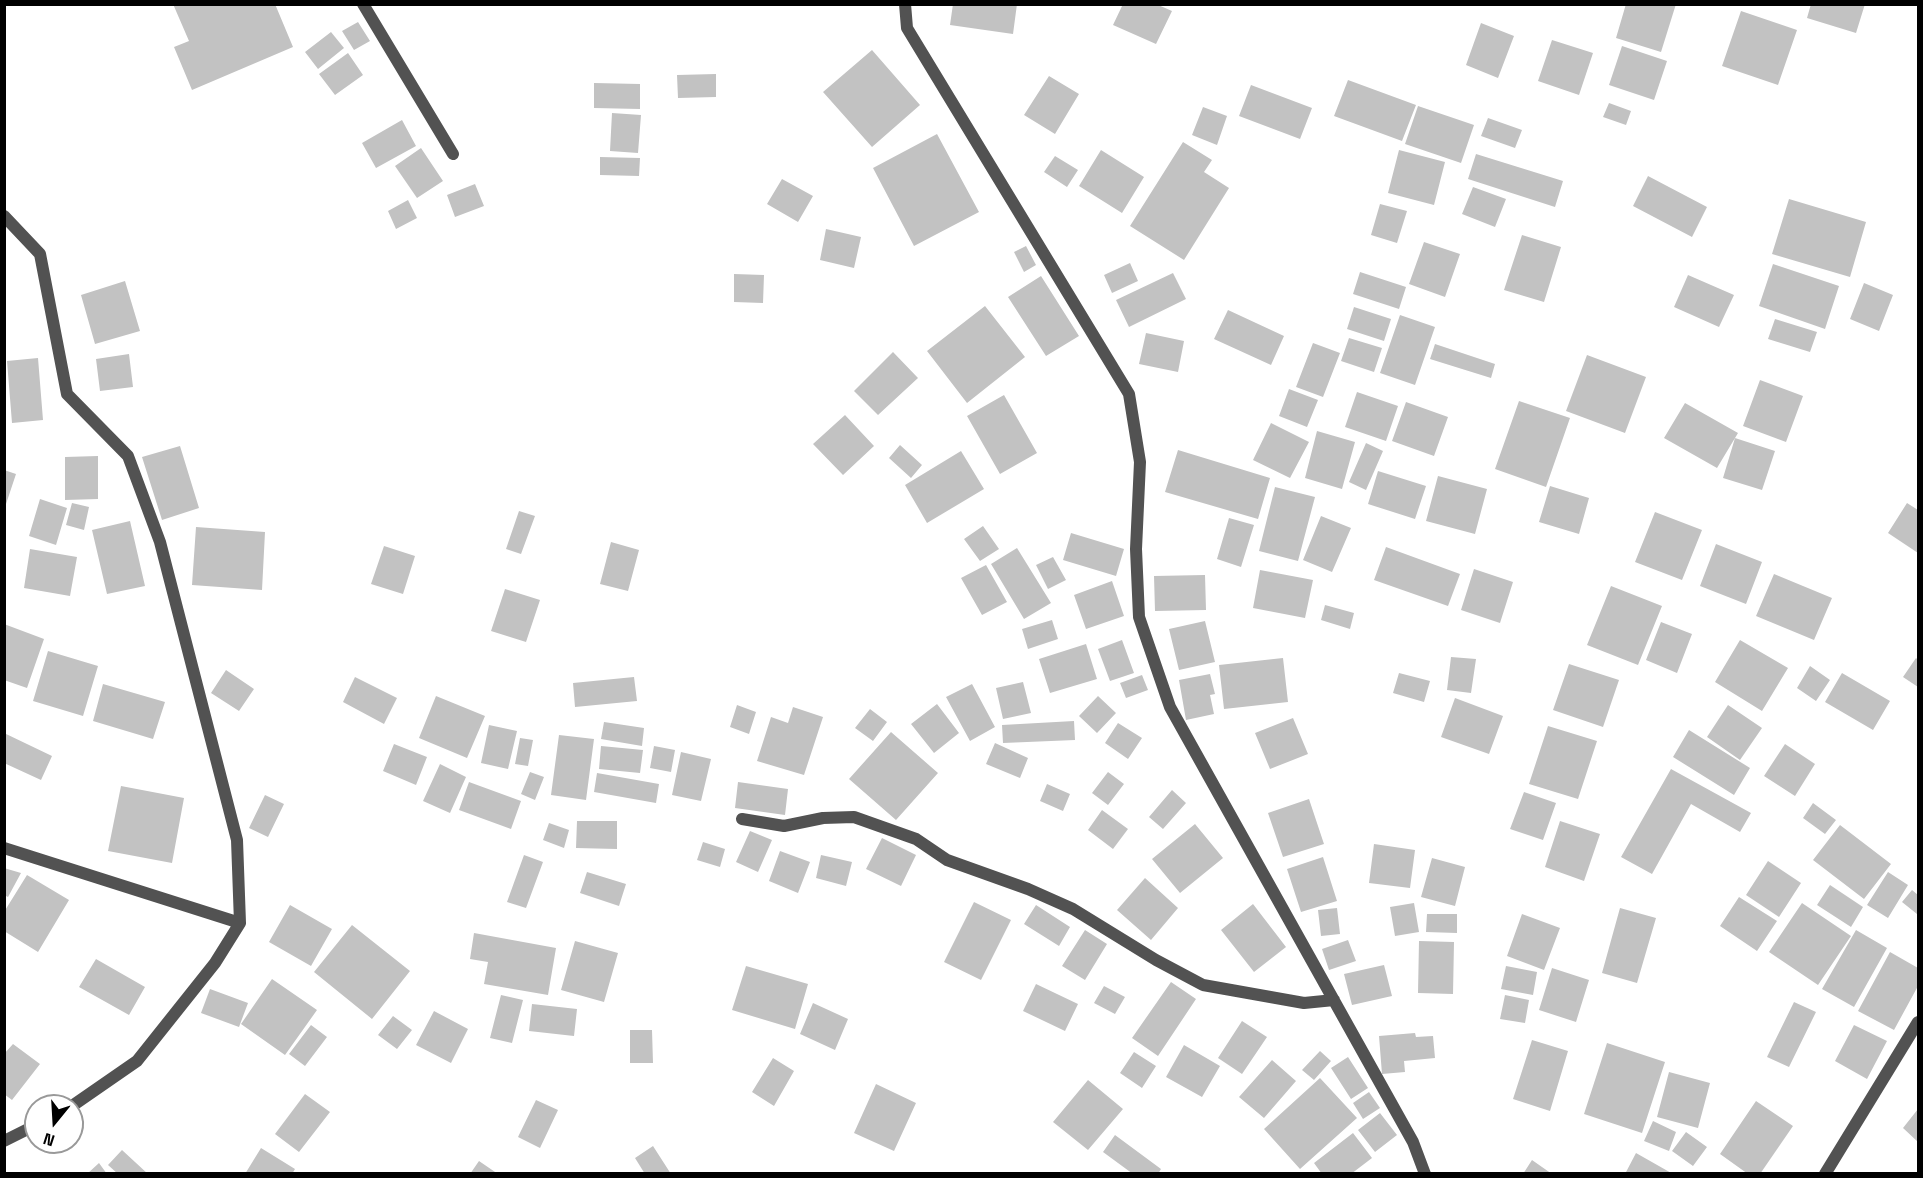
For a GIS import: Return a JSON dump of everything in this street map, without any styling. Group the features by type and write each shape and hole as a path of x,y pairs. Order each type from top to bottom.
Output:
{"street":[{"path":"363,4 453,154"},
{"path":"905,4 907,28 1130,394 1140,462 1136,549 1139,617 1170,707 1413,1142 1425,1173"},
{"path":"4,216 40,254 67,393 128,456 160,542 237,840 240,923 215,963 137,1061 84,1098"},
{"path":"742,819 784,826 823,818 854,817 916,839 947,860 1028,889 1073,909 1156,960 1203,985 1304,1003 1334,1000"},
{"path":"4,848 240,923"},
{"path":"1825,1173 1918,1022"},
{"path":"4,1141 24,1131"}],"building":[{"path":"173,4 275,4 293,47 192,90 174,47 189,41"},
{"path":"953,4 1017,4 1013,34 950,25"},
{"path":"1123,4 1156,4 1172,11 1156,44 1113,25"},
{"path":"1626,4 1676,4 1661,52 1616,38"},
{"path":"1811,4 1865,4 1856,33 1807,18"},
{"path":"1741,11 1797,30 1778,85 1722,66"},
{"path":"358,22 370,41 354,50 342,31"},
{"path":"1481,23 1514,36 1498,78 1466,65"},
{"path":"331,32 344,48 318,69 305,52"},
{"path":"1552,40 1593,53 1579,95 1538,81"},
{"path":"1622,46 1667,61 1654,100 1609,85"},
{"path":"872,50 920,105 872,147 823,92"},
{"path":"348,53 363,75 335,95 319,74"},
{"path":"716,74 716,97 678,98 677,75"},
{"path":"1049,76 1079,94 1055,134 1024,115"},
{"path":"1348,80 1416,105 1402,141 1334,116"},
{"path":"594,83 640,84 640,109 594,108"},
{"path":"1251,85 1312,108 1300,139 1239,116"},
{"path":"1609,103 1631,111 1626,125 1603,117"},
{"path":"1418,106 1474,125 1461,163 1405,144"},
{"path":"1203,107 1227,116 1217,145 1192,135"},
{"path":"612,113 641,115 638,153 610,151"},
{"path":"1488,118 1522,130 1515,148 1481,136"},
{"path":"402,120 416,146 376,168 362,143"},
{"path":"937,134 979,212 914,246 873,168"},
{"path":"1183,142 1212,160 1204,172 1229,188 1184,260 1130,226"},
{"path":"421,148 443,181 417,198 395,166"},
{"path":"1101,150 1144,177 1122,213 1079,186"},
{"path":"1399,150 1445,162 1434,205 1388,193"},
{"path":"1476,154 1563,181 1555,207 1468,179"},
{"path":"1055,156 1078,170 1067,187 1044,172"},
{"path":"600,157 640,158 639,176 600,175"},
{"path":"1648,176 1707,207 1692,237 1633,206"},
{"path":"782,179 813,196 798,222 767,204"},
{"path":"475,184 484,206 455,217 447,195"},
{"path":"1473,187 1506,199 1495,227 1462,214"},
{"path":"1789,199 1866,222 1850,277 1772,254"},
{"path":"408,200 417,218 396,229 388,211"},
{"path":"1380,204 1407,211 1397,243 1371,235"},
{"path":"826,229 861,237 854,268 820,260"},
{"path":"1522,235 1561,247 1544,302 1504,290"},
{"path":"1424,242 1460,254 1445,297 1409,284"},
{"path":"1026,246 1036,265 1024,272 1014,252"},
{"path":"1130,263 1138,281 1112,293 1104,275"},
{"path":"1773,264 1839,286 1825,329 1759,306"},
{"path":"1360,272 1406,287 1399,309 1353,294"},
{"path":"1173,273 1186,299 1129,327 1116,300"},
{"path":"734,274 764,275 763,303 734,302"},
{"path":"1688,275 1734,295 1719,327 1674,307"},
{"path":"1041,276 1079,336 1046,356 1008,297"},
{"path":"125,281 140,331 95,344 81,295"},
{"path":"1864,283 1893,295 1879,331 1850,319"},
{"path":"985,306 1025,357 967,403 927,351"},
{"path":"1354,307 1391,319 1384,341 1347,329"},
{"path":"1228,310 1284,336 1271,365 1214,339"},
{"path":"1400,315 1435,327 1415,385 1380,373"},
{"path":"1775,319 1817,332 1810,352 1768,339"},
{"path":"1146,333 1184,341 1178,372 1139,364"},
{"path":"1349,338 1382,348 1374,372 1341,361"},
{"path":"1313,343 1340,353 1323,397 1296,387"},
{"path":"1435,344 1495,364 1491,378 1430,359"},
{"path":"893,352 918,378 878,415 854,391"},
{"path":"129,354 133,387 100,391 96,359"},
{"path":"1587,355 1646,377 1625,433 1566,411"},
{"path":"38,358 43,420 12,423 7,361"},
{"path":"1760,380 1803,396 1786,442 1743,426"},
{"path":"1289,389 1318,400 1307,427 1279,416"},
{"path":"1357,392 1398,406 1386,441 1345,427"},
{"path":"1004,395 1037,453 1000,474 967,416"},
{"path":"1519,401 1570,418 1546,487 1495,469"},
{"path":"1406,402 1448,417 1434,456 1392,441"},
{"path":"1685,403 1738,433 1717,468 1664,438"},
{"path":"845,415 874,446 843,475 813,444"},
{"path":"1271,423 1309,442 1290,478 1253,460"},
{"path":"1317,431 1355,442 1342,489 1305,478"},
{"path":"1735,438 1775,451 1762,490 1723,478"},
{"path":"1366,443 1383,451 1366,490 1349,482"},
{"path":"900,445 922,465 911,478 889,458"},
{"path":"180,446 199,508 162,520 142,457"},
{"path":"1178,450 1270,478 1258,519 1165,492"},
{"path":"961,451 984,489 927,523 905,485"},
{"path":"98,456 98,499 65,500 65,457"},
{"path":"4,470 16,474 5,507 4,507"},
{"path":"1378,471 1426,486 1415,519 1368,504"},
{"path":"1438,476 1487,489 1475,534 1426,521"},
{"path":"1550,486 1589,498 1579,534 1539,522"},
{"path":"1275,487 1315,497 1298,561 1259,551"},
{"path":"40,499 67,508 56,545 29,536"},
{"path":"72,503 89,507 84,530 66,525"},
{"path":"1907,503 1918,510 1918,553 1888,533"},
{"path":"519,511 535,516 521,554 506,549"},
{"path":"1655,512 1702,530 1682,580 1635,562"},
{"path":"1321,516 1351,528 1332,572 1303,560"},
{"path":"1229,518 1254,525 1241,567 1217,559"},
{"path":"130,521 145,586 107,594 92,530"},
{"path":"983,526 999,549 980,561 964,539"},
{"path":"196,527 265,532 262,590 192,585"},
{"path":"1071,533 1124,549 1116,576 1063,560"},
{"path":"611,542 639,550 628,591 600,584"},
{"path":"1716,544 1762,562 1746,604 1700,586"},
{"path":"384,546 415,556 403,594 371,584"},
{"path":"1386,547 1460,574 1448,606 1374,580"},
{"path":"1017,548 1051,603 1024,619 991,564"},
{"path":"30,549 77,557 70,596 24,588"},
{"path":"1053,557 1066,580 1048,589 1036,565"},
{"path":"986,565 1007,602 982,615 961,578"},
{"path":"1474,569 1513,582 1500,623 1461,610"},
{"path":"1260,570 1313,580 1305,618 1253,608"},
{"path":"1774,574 1832,598 1814,640 1756,616"},
{"path":"1205,575 1206,610 1155,611 1154,576"},
{"path":"1112,581 1124,616 1086,629 1074,595"},
{"path":"1611,586 1662,606 1638,665 1587,645"},
{"path":"505,589 540,600 526,642 491,631"},
{"path":"1325,605 1354,613 1350,629 1321,620"},
{"path":"1052,620 1058,639 1028,649 1022,629"},
{"path":"1205,621 1215,662 1179,670 1169,629"},
{"path":"1661,622 1692,634 1677,673 1646,660"},
{"path":"4,624 44,639 27,688 4,680"},
{"path":"1122,640 1134,673 1110,681 1098,649"},
{"path":"1740,640 1788,668 1762,711 1715,682"},
{"path":"1086,644 1097,679 1050,693 1039,659"},
{"path":"48,651 98,666 83,716 33,701"},
{"path":"1451,657 1476,659 1471,693 1447,690"},
{"path":"1283,658 1288,702 1224,709 1219,665"},
{"path":"1916,658 1918,660 1918,687 1903,677"},
{"path":"1569,664 1619,680 1603,727 1553,710"},
{"path":"1810,666 1830,680 1816,701 1797,688"},
{"path":"226,670 254,689 239,711 211,693"},
{"path":"1399,673 1430,681 1424,702 1393,693"},
{"path":"1842,673 1890,701 1873,730 1825,702"},
{"path":"1210,674 1215,694 1210,695 1214,714 1186,720 1179,680"},
{"path":"1142,675 1148,690 1126,698 1120,683"},
{"path":"355,677 397,698 384,724 343,702"},
{"path":"634,677 637,701 575,707 573,683"},
{"path":"1023,682 1031,713 1003,719 996,688"},
{"path":"103,684 165,702 153,739 93,721"},
{"path":"972,684 995,727 970,741 946,697"},
{"path":"436,696 485,716 467,758 419,738"},
{"path":"1098,696 1116,713 1097,733 1079,716"},
{"path":"1455,698 1503,716 1489,754 1441,737"},
{"path":"937,704 959,733 934,753 911,724"},
{"path":"737,705 756,712 749,734 730,727"},
{"path":"1728,705 1762,728 1740,760 1707,737"},
{"path":"793,707 823,717 804,775 757,761 771,717 788,723"},
{"path":"870,709 887,722 873,741 855,728"},
{"path":"1293,718 1308,754 1270,769 1255,733"},
{"path":"1074,721 1075,740 1003,743 1002,725"},
{"path":"604,722 644,728 642,746 601,739"},
{"path":"1118,723 1142,738 1128,759 1105,743"},
{"path":"489,725 517,731 508,769 481,763"},
{"path":"1548,726 1597,741 1578,799 1529,784"},
{"path":"1689,730 1750,768 1734,795 1673,757"},
{"path":"891,732 938,773 896,820 849,779"},
{"path":"4,733 52,756 41,780 4,763"},
{"path":"559,735 594,739 586,800 551,795"},
{"path":"520,738 533,740 528,766 515,764"},
{"path":"995,743 1028,758 1020,778 986,764"},
{"path":"394,744 427,757 416,785 383,771"},
{"path":"1785,744 1815,764 1795,796 1764,776"},
{"path":"601,746 643,750 640,773 599,769"},
{"path":"654,746 675,750 671,772 650,768"},
{"path":"681,752 711,759 701,801 672,795"},
{"path":"440,764 466,777 450,813 423,801"},
{"path":"1671,769 1751,813 1740,832 1691,804 1652,874 1621,857"},
{"path":"530,772 544,777 535,800 521,794"},
{"path":"1108,772 1124,784 1108,805 1092,793"},
{"path":"597,773 659,784 656,803 594,792"},
{"path":"469,782 521,801 511,829 459,810"},
{"path":"738,782 788,789 785,815 735,808"},
{"path":"1047,784 1070,794 1063,811 1040,801"},
{"path":"121,786 184,798 172,863 108,851"},
{"path":"1172,790 1186,803 1163,829 1149,817"},
{"path":"1524,792 1556,803 1543,840 1510,829"},
{"path":"265,795 284,804 268,837 249,828"},
{"path":"1309,799 1324,844 1283,857 1268,813"},
{"path":"1813,803 1836,820 1825,834 1803,818"},
{"path":"1102,810 1128,829 1113,849 1088,830"},
{"path":"577,821 617,821 617,849 576,848"},
{"path":"1560,821 1600,834 1584,881 1545,867"},
{"path":"549,823 569,830 564,848 543,840"},
{"path":"1195,824 1223,858 1180,893 1152,859"},
{"path":"1840,825 1891,864 1864,899 1813,860"},
{"path":"750,831 772,840 758,872 736,862"},
{"path":"882,838 916,855 901,886 866,869"},
{"path":"703,842 725,849 720,867 697,860"},
{"path":"1374,844 1415,850 1410,888 1369,883"},
{"path":"780,851 810,862 798,893 769,881"},
{"path":"524,855 543,862 526,908 507,902"},
{"path":"821,855 852,862 846,886 816,878"},
{"path":"1323,857 1337,901 1301,912 1287,869"},
{"path":"1432,858 1465,867 1455,906 1421,897"},
{"path":"1768,861 1801,883 1779,917 1746,895"},
{"path":"4,868 21,873 8,897 4,895"},
{"path":"587,872 626,884 619,906 580,893"},
{"path":"1888,872 1908,885 1888,918 1867,905"},
{"path":"27,875 69,900 38,952 4,931 4,912"},
{"path":"1145,878 1178,908 1151,940 1117,910"},
{"path":"1830,885 1863,907 1851,927 1817,905"},
{"path":"1912,890 1918,895 1917,914 1902,902"},
{"path":"1739,897 1777,921 1757,951 1720,926"},
{"path":"974,902 1011,920 981,980 944,962"},
{"path":"1414,903 1419,932 1395,936 1390,907"},
{"path":"1802,903 1851,936 1818,985 1769,952"},
{"path":"1253,904 1286,947 1254,972 1221,930"},
{"path":"290,905 332,929 311,966 269,942"},
{"path":"1036,905 1070,927 1059,946 1024,924"},
{"path":"1337,908 1340,934 1321,936 1318,910"},
{"path":"1620,908 1656,918 1637,983 1602,973"},
{"path":"1427,914 1457,914 1457,933 1426,932"},
{"path":"1522,914 1560,928 1544,970 1507,956"},
{"path":"352,925 410,971 372,1019 314,972"},
{"path":"1085,930 1107,944 1085,980 1062,966"},
{"path":"1856,930 1887,948 1854,1007 1822,989"},
{"path":"474,933 556,948 548,995 484,984 488,962 470,959"},
{"path":"1348,940 1356,961 1329,970 1322,949"},
{"path":"575,941 618,953 604,1002 561,990"},
{"path":"1419,941 1454,942 1453,994 1418,993"},
{"path":"1890,952 1918,968 1918,986 1894,1030 1858,1011"},
{"path":"96,959 145,987 129,1015 79,987"},
{"path":"1384,965 1392,996 1352,1005 1344,974"},
{"path":"746,966 808,984 795,1029 732,1010"},
{"path":"1506,966 1537,972 1533,995 1501,989"},
{"path":"1552,968 1589,980 1576,1022 1539,1010"},
{"path":"272,979 317,1010 285,1055 241,1024"},
{"path":"1171,982 1196,999 1158,1056 1132,1038"},
{"path":"1036,984 1078,1004 1065,1031 1023,1011"},
{"path":"1104,986 1125,997 1115,1014 1094,1003"},
{"path":"210,989 248,1003 239,1027 201,1013"},
{"path":"501,995 523,1000 512,1043 490,1038"},
{"path":"1505,995 1529,1000 1525,1023 1500,1019"},
{"path":"1794,1002 1816,1012 1789,1067 1767,1057"},
{"path":"813,1003 848,1019 835,1050 800,1034"},
{"path":"532,1004 577,1009 574,1036 529,1031"},
{"path":"434,1011 468,1029 451,1063 416,1045"},
{"path":"393,1016 412,1030 397,1049 378,1035"},
{"path":"1242,1021 1267,1037 1242,1074 1218,1058"},
{"path":"311,1025 327,1037 305,1066 289,1054"},
{"path":"1854,1025 1887,1041 1867,1079 1835,1061"},
{"path":"630,1030 652,1030 653,1063 630,1063"},
{"path":"1415,1033 1416,1037 1433,1036 1435,1058 1404,1061 1405,1072 1382,1074 1379,1036"},
{"path":"1532,1040 1568,1051 1550,1111 1513,1099"},
{"path":"1607,1043 1665,1062 1642,1133 1584,1114"},
{"path":"13,1044 40,1064 12,1100 4,1094 4,1054"},
{"path":"1184,1045 1220,1066 1202,1097 1166,1077"},
{"path":"1320,1051 1331,1061 1314,1080 1302,1070"},
{"path":"1134,1052 1156,1066 1142,1088 1120,1073"},
{"path":"1348,1057 1368,1088 1351,1099 1331,1068"},
{"path":"773,1058 794,1071 774,1106 752,1092"},
{"path":"1272,1060 1296,1081 1264,1118 1239,1097"},
{"path":"1669,1072 1710,1083 1698,1128 1657,1117"},
{"path":"1320,1078 1357,1118 1300,1169 1264,1129"},
{"path":"1088,1080 1123,1109 1088,1150 1053,1122"},
{"path":"876,1084 916,1103 894,1151 854,1133"},
{"path":"1369,1092 1380,1108 1363,1119 1353,1103"},
{"path":"305,1094 330,1112 299,1152 275,1134"},
{"path":"536,1100 558,1110 540,1148 518,1137"},
{"path":"1756,1101 1793,1126 1760,1174 1748,1174 1720,1154"},
{"path":"1918,1109 1918,1142 1903,1128"},
{"path":"1380,1113 1397,1135 1375,1152 1358,1130"},
{"path":"1653,1121 1676,1132 1669,1151 1644,1141"},
{"path":"1686,1132 1707,1147 1693,1166 1672,1151"},
{"path":"1353,1133 1372,1158 1351,1174 1322,1174 1314,1163"},
{"path":"1115,1135 1161,1169 1158,1174 1133,1174 1103,1152"},
{"path":"653,1146 671,1174 645,1174 635,1158"},
{"path":"261,1148 295,1169 292,1174 245,1174"},
{"path":"122,1150 148,1174 118,1174 108,1165"},
{"path":"1636,1153 1673,1174 1625,1174"},
{"path":"1532,1160 1552,1174 1523,1174"},
{"path":"479,1161 498,1174 470,1174"},
{"path":"99,1163 107,1174 87,1174"}]}
